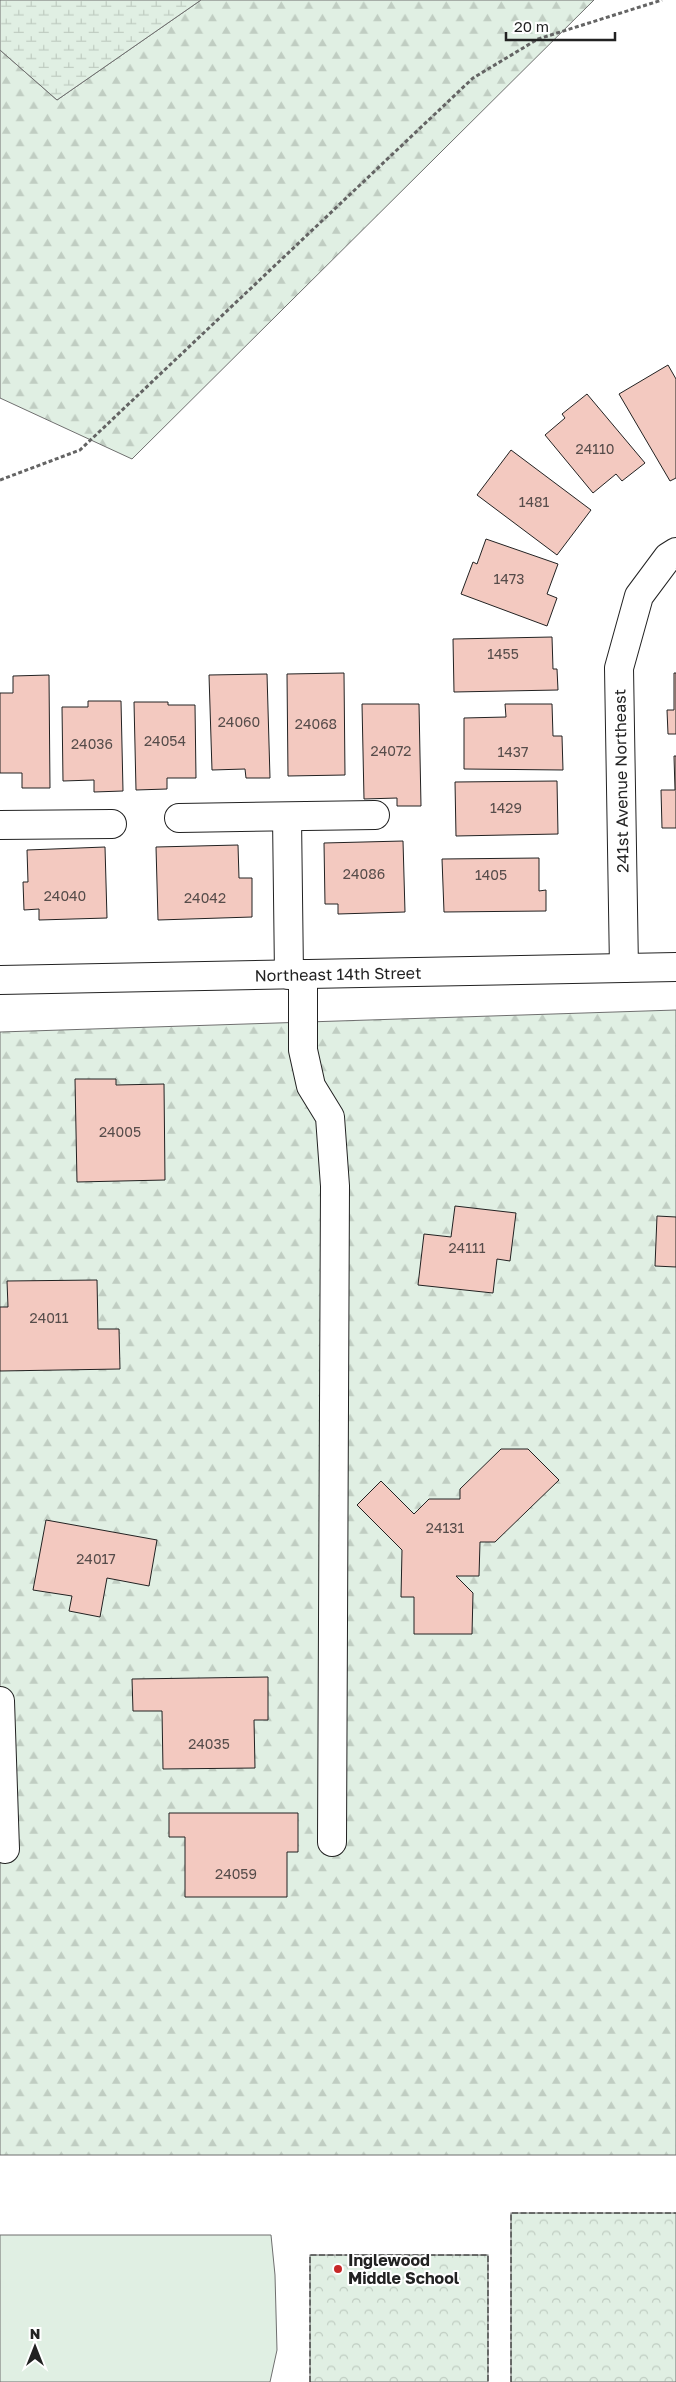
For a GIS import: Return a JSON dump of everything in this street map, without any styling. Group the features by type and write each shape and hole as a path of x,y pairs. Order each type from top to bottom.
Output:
{"street":[{"name":"241st Avenue Northeast","path":"624,968 619,668 639,596 668,557 676,552"},
{"path":"179,818 375,815"},
{"path":"287,817 296,975 303,1050 311,1086 330,1116 335,1186 332,1842"},
{"path":"0,825 112,824"},
{"name":"Northeast 14th Street","path":"0,980 676,967"},
{"path":"0,1701 5,1849"}],"path":[{"path":"0,480 80,450 473,78 538,39 662,0"}],"green space":[{"path":"0,0 201,0 57,100 0,50"},
{"path":"201,0 594,0 132,459 0,398 0,50 57,100"},
{"path":"676,1010 676,2155 0,2155 0,1032"},
{"path":"511,2213 676,2213 676,2382 511,2382"},
{"path":"0,2235 271,2235 275,2275 277,2350 270,2382 0,2382"},
{"path":"310,2255 488,2255 488,2382 310,2382"}],"building":[{"path":"668,365 676,379 676,478 670,481 619,394"},
{"path":"587,394 645,463 622,481 616,474 593,493 545,435 565,418 562,414"},
{"path":"511,450 591,510 557,555 477,495"},
{"path":"486,539 558,564 547,594 557,598 547,626 461,594 473,562 477,564"},
{"path":"552,637 553,669 557,669 558,690 454,692 453,639"},
{"path":"344,673 345,775 288,776 287,674"},
{"path":"674,673 676,673 676,734 668,734 667,710 674,710"},
{"path":"267,674 270,778 246,778 245,769 212,770 209,675"},
{"path":"49,675 50,788 22,788 22,773 0,773 0,693 13,693 13,676"},
{"path":"88,701 121,701 123,791 94,792 94,780 63,781 62,707 88,707"},
{"path":"134,702 168,702 168,705 195,705 196,778 167,778 167,789 136,790"},
{"path":"362,704 419,704 421,806 397,806 397,798 364,799"},
{"path":"505,704 552,704 553,736 562,736 563,770 464,769 464,718 506,717"},
{"path":"674,756 676,756 676,828 662,828 661,790 675,790"},
{"path":"557,781 558,834 456,836 455,782"},
{"path":"403,841 405,912 338,914 338,904 325,904 324,843"},
{"path":"238,845 239,878 252,878 252,917 158,920 156,847"},
{"path":"105,847 107,918 39,920 39,909 24,910 23,882 28,882 27,850"},
{"path":"539,858 539,891 546,890 546,911 444,912 442,859"},
{"path":"75,1079 116,1079 116,1085 164,1084 165,1180 77,1182"},
{"path":"455,1206 516,1213 510,1261 497,1259 493,1293 418,1285 424,1234 451,1237"},
{"path":"657,1216 676,1217 676,1267 655,1266"},
{"path":"97,1280 98,1329 119,1329 120,1369 0,1371 0,1307 8,1307 7,1281"},
{"path":"501,1449 528,1449 559,1480 495,1542 480,1542 479,1576 456,1576 473,1593 472,1634 414,1634 414,1597 401,1597 402,1550 357,1505 381,1481 414,1514 429,1499 460,1499 460,1489"},
{"path":"46,1520 157,1540 149,1586 107,1578 100,1617 69,1611 72,1596 33,1590"},
{"path":"268,1677 268,1720 254,1720 255,1768 163,1769 162,1711 133,1711 132,1679"},
{"path":"169,1813 298,1813 298,1852 287,1852 287,1897 185,1897 185,1837 169,1837"}],"fence":[{"path":"511,2382 511,2213 676,2213"},
{"path":"310,2382 310,2255 488,2255 488,2382"}],"place":[{"name":"Inglewood Middle School","path":"338,2269"}]}
